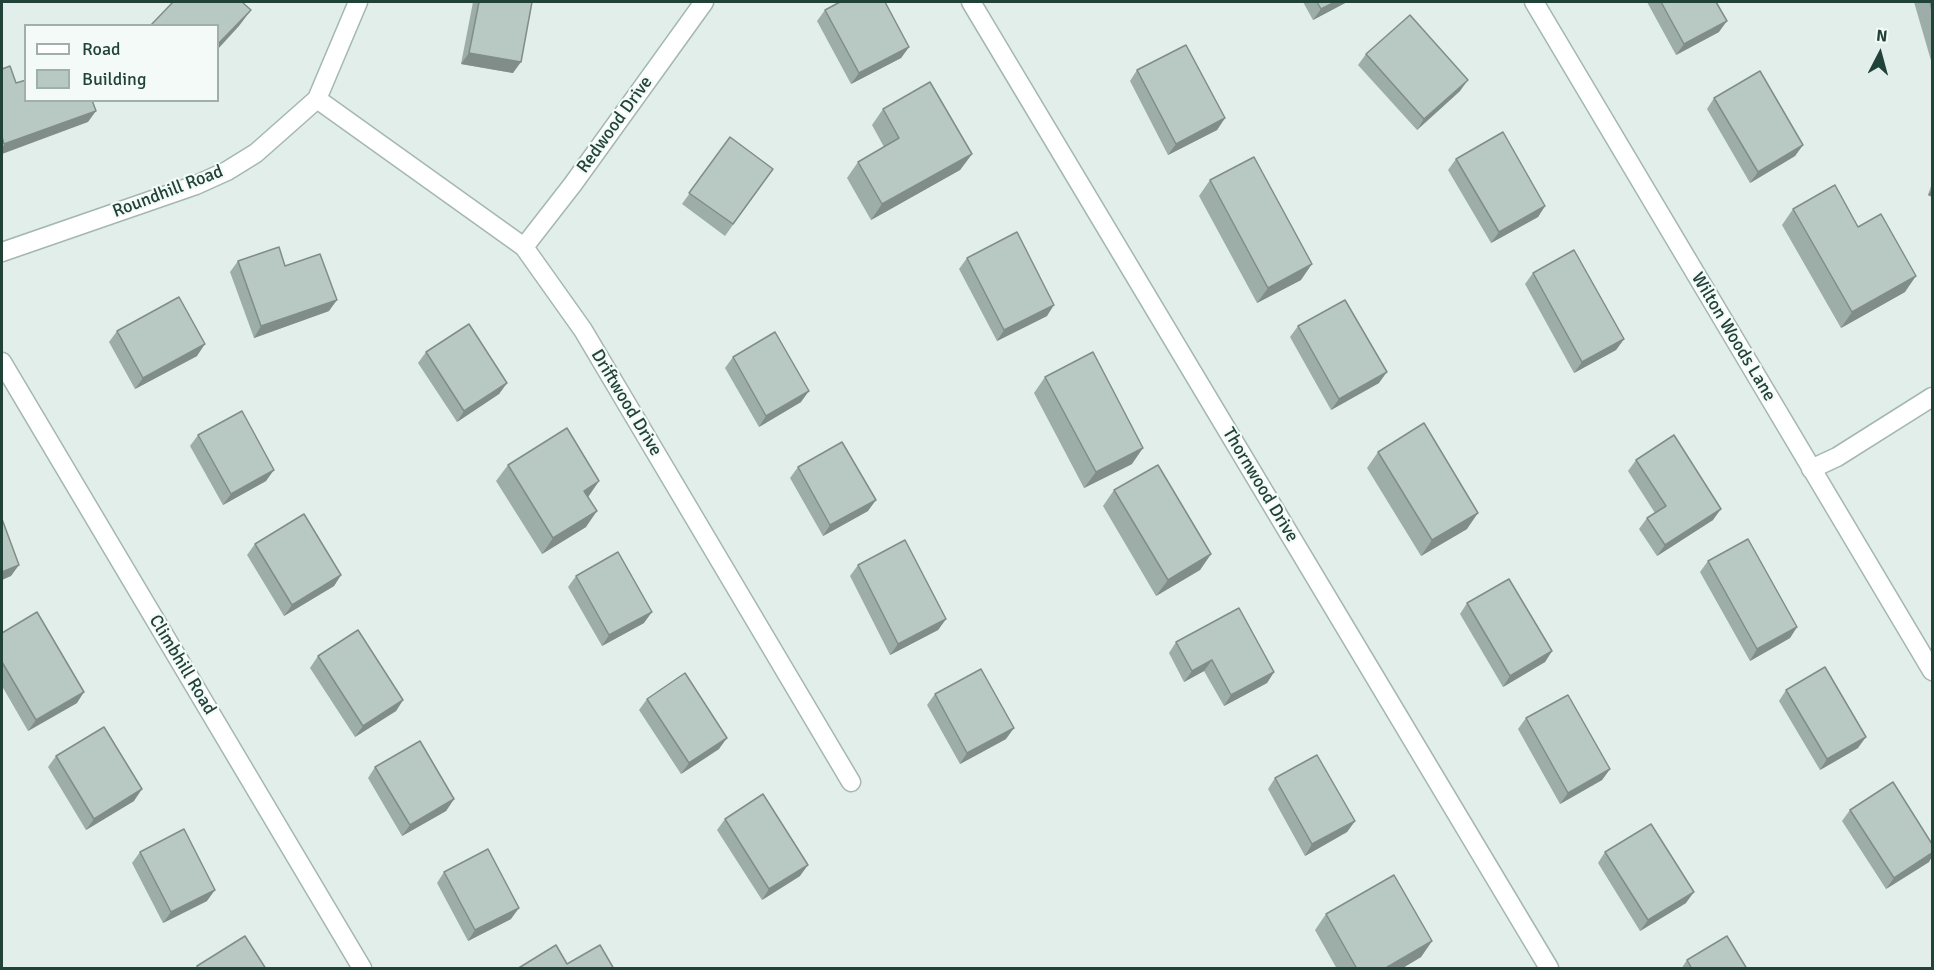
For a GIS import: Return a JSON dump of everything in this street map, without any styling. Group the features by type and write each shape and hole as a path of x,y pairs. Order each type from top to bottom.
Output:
{"street":[{"name":"Roundhill Road","path":"2,252 196,184 227,171 256,153 317,99 358,2"},
{"name":"Redwood Drive","path":"524,247 573,184 704,2"},
{"name":"Thornwood Drive","path":"971,2 1549,969"},
{"name":"Wilton Woods Lane","path":"1534,2 1932,671"},
{"name":"Driftwood Drive","path":"317,99 524,247 583,330 850,782"},
{"name":"Climbhill Road","path":"2,362 362,969"},
{"path":"1811,469 1837,457 1932,397"}],"building":[{"path":"173,2 242,2 251,10 219,43 219,24 152,24"},
{"path":"479,2 532,2 521,62 469,53"},
{"path":"840,2 885,2 909,47 859,73 825,10"},
{"path":"1317,2 1335,2 1321,9"},
{"path":"1661,2 1716,2 1727,21 1684,44"},
{"path":"1410,15 1468,80 1424,119 1366,54"},
{"path":"1186,45 1225,118 1176,144 1137,70"},
{"path":"10,66 16,83 24,81 24,102 93,102 96,111 4,144 2,137 2,69"},
{"path":"1760,71 1803,145 1758,172 1714,98"},
{"path":"930,82 972,154 882,204 858,162 899,138 883,109"},
{"path":"1503,132 1545,206 1499,232 1456,159"},
{"path":"730,137 773,169 733,224 689,193"},
{"path":"1254,157 1312,264 1268,288 1210,180"},
{"path":"1835,185 1858,227 1881,214 1916,276 1852,312 1793,209"},
{"path":"1017,232 1054,305 1004,330 967,258"},
{"path":"279,247 285,266 320,254 337,300 261,326 238,261"},
{"path":"1574,250 1624,339 1582,362 1533,273"},
{"path":"179,297 205,344 143,378 117,331"},
{"path":"1345,300 1387,372 1339,399 1298,326"},
{"path":"469,324 507,383 464,411 426,352"},
{"path":"775,332 809,391 766,416 733,357"},
{"path":"1093,352 1143,448 1096,472 1045,377"},
{"path":"242,411 274,470 231,494 198,435"},
{"path":"1424,423 1478,513 1432,540 1378,452"},
{"path":"567,428 599,481 584,491 597,511 553,538 508,465"},
{"path":"1674,435 1721,509 1665,545 1647,518 1666,506 1636,460"},
{"path":"842,442 876,500 830,525 798,467"},
{"path":"1158,465 1211,554 1168,580 1114,490"},
{"path":"304,514 341,575 292,605 255,544"},
{"path":"2,519 19,565 2,572"},
{"path":"1748,539 1797,627 1757,649 1708,561"},
{"path":"905,540 946,619 898,644 858,565"},
{"path":"618,552 652,612 609,635 576,576"},
{"path":"1509,579 1552,651 1510,676 1467,603"},
{"path":"1239,608 1274,672 1231,695 1212,660 1192,671 1176,642"},
{"path":"37,612 84,692 36,720 2,662 2,633"},
{"path":"358,630 403,700 363,726 318,656"},
{"path":"1825,667 1866,737 1827,759 1786,690"},
{"path":"981,669 1014,728 967,753 935,694"},
{"path":"685,673 727,738 689,763 647,699"},
{"path":"1568,695 1610,769 1568,793 1526,718"},
{"path":"104,727 142,789 94,819 56,756"},
{"path":"420,741 454,799 410,825 375,767"},
{"path":"1317,755 1355,821 1312,844 1275,778"},
{"path":"1893,782 1932,844 1932,853 1894,878 1850,810"},
{"path":"763,794 808,865 769,889 725,819"},
{"path":"1651,824 1694,892 1648,920 1605,852"},
{"path":"184,829 215,890 171,912 140,852"},
{"path":"488,849 519,908 475,930 444,872"},
{"path":"1394,875 1432,941 1384,969 1357,969 1326,914"},
{"path":"245,936 266,969 198,969 197,966"},
{"path":"1727,936 1747,969 1692,969 1687,960"},
{"path":"556,945 567,964 600,945 614,969 517,969"}]}
